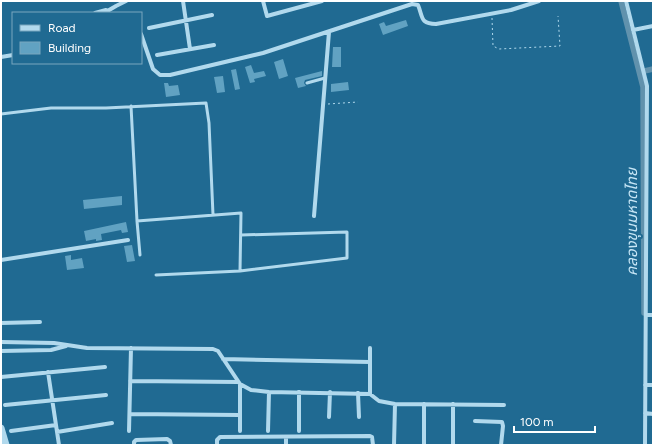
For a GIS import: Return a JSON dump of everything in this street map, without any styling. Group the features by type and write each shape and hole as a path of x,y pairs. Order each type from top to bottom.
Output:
{"street":[{"path":"106,12 126,1"},
{"path":"183,1 187,20 190,49"},
{"path":"263,1 266,16 322,1"},
{"path":"142,37 153,69 160,75 263,53 412,4 418,5 422,18 425,22 436,24 512,10 539,1"},
{"path":"626,1 647,86 645,445"},
{"path":"99,12 111,9"},
{"path":"149,28 212,15"},
{"path":"633,30 653,26"},
{"path":"314,216 330,32"},
{"path":"157,55 214,45"},
{"path":"1,57 12,55"},
{"path":"1,260 128,240"},
{"path":"646,315 653,315"},
{"path":"1,323 40,322"},
{"path":"1,342 46,343 87,348 213,349 218,351 239,383 251,390 269,392 330,392 370,394 380,401 395,404 504,405"},
{"path":"1,351 51,350 69,345"},
{"path":"129,431 131,348"},
{"path":"370,348 370,394"},
{"path":"223,359 370,362"},
{"path":"1,377 105,367"},
{"path":"48,372 59,445 54,445"},
{"path":"130,381 239,383"},
{"path":"239,383 240,431"},
{"path":"645,385 653,385"},
{"path":"268,432 269,392"},
{"path":"299,392 299,432"},
{"path":"329,417 330,392"},
{"path":"358,394 359,417"},
{"path":"5,405 106,395"},
{"path":"394,445 395,404"},
{"path":"424,404 424,445"},
{"path":"453,404 454,445"},
{"path":"645,413 653,414"},
{"path":"130,414 239,415"},
{"path":"475,421 502,422 501,445"},
{"path":"57,432 112,423"},
{"path":"12,431 56,425"},
{"path":"1,428 6,445"},
{"path":"217,445 217,440 220,437 370,436 372,438 373,445"},
{"path":"286,437 286,445"},
{"path":"134,445 136,440 167,439 170,441 171,445"}],"lane":[{"path":"307,83 326,78"},
{"path":"1,114 50,108 206,103 209,123 213,215"},
{"path":"131,106 140,255"},
{"path":"137,221 241,213 240,271"},
{"path":"156,276 240,271 347,258 347,232 241,235"}],"path":[{"path":"492,14 493,46 499,48 560,46 558,16"},
{"path":"323,105 358,102"}],"building":[{"path":"406,20 408,26 383,35 379,24 384,22 386,26"},
{"path":"333,47 341,47 341,67 332,67"},
{"path":"283,59 288,76 279,79 274,62"},
{"path":"251,65 254,73 264,71 266,76 254,79 255,82 250,83 245,67"},
{"path":"236,69 240,89 235,90 231,70"},
{"path":"322,71 322,76 305,80 304,83 306,86 298,88 295,78"},
{"path":"223,76 225,92 217,93 214,77"},
{"path":"348,82 349,90 331,92 331,84"},
{"path":"164,83 168,83 169,86 178,85 180,95 166,97"},
{"path":"122,196 122,205 84,209 83,200"},
{"path":"126,222 128,232 122,233 121,230 101,234 102,240 96,241 96,239 86,241 84,231"},
{"path":"132,245 135,261 127,262 124,246"},
{"path":"71,255 71,260 82,258 84,268 67,270 65,256"}],"waterway":[{"name":"คลองขุนมหาดไทย","path":"621,1 643,87 644,313"},
{"path":"640,72 653,69"}]}
